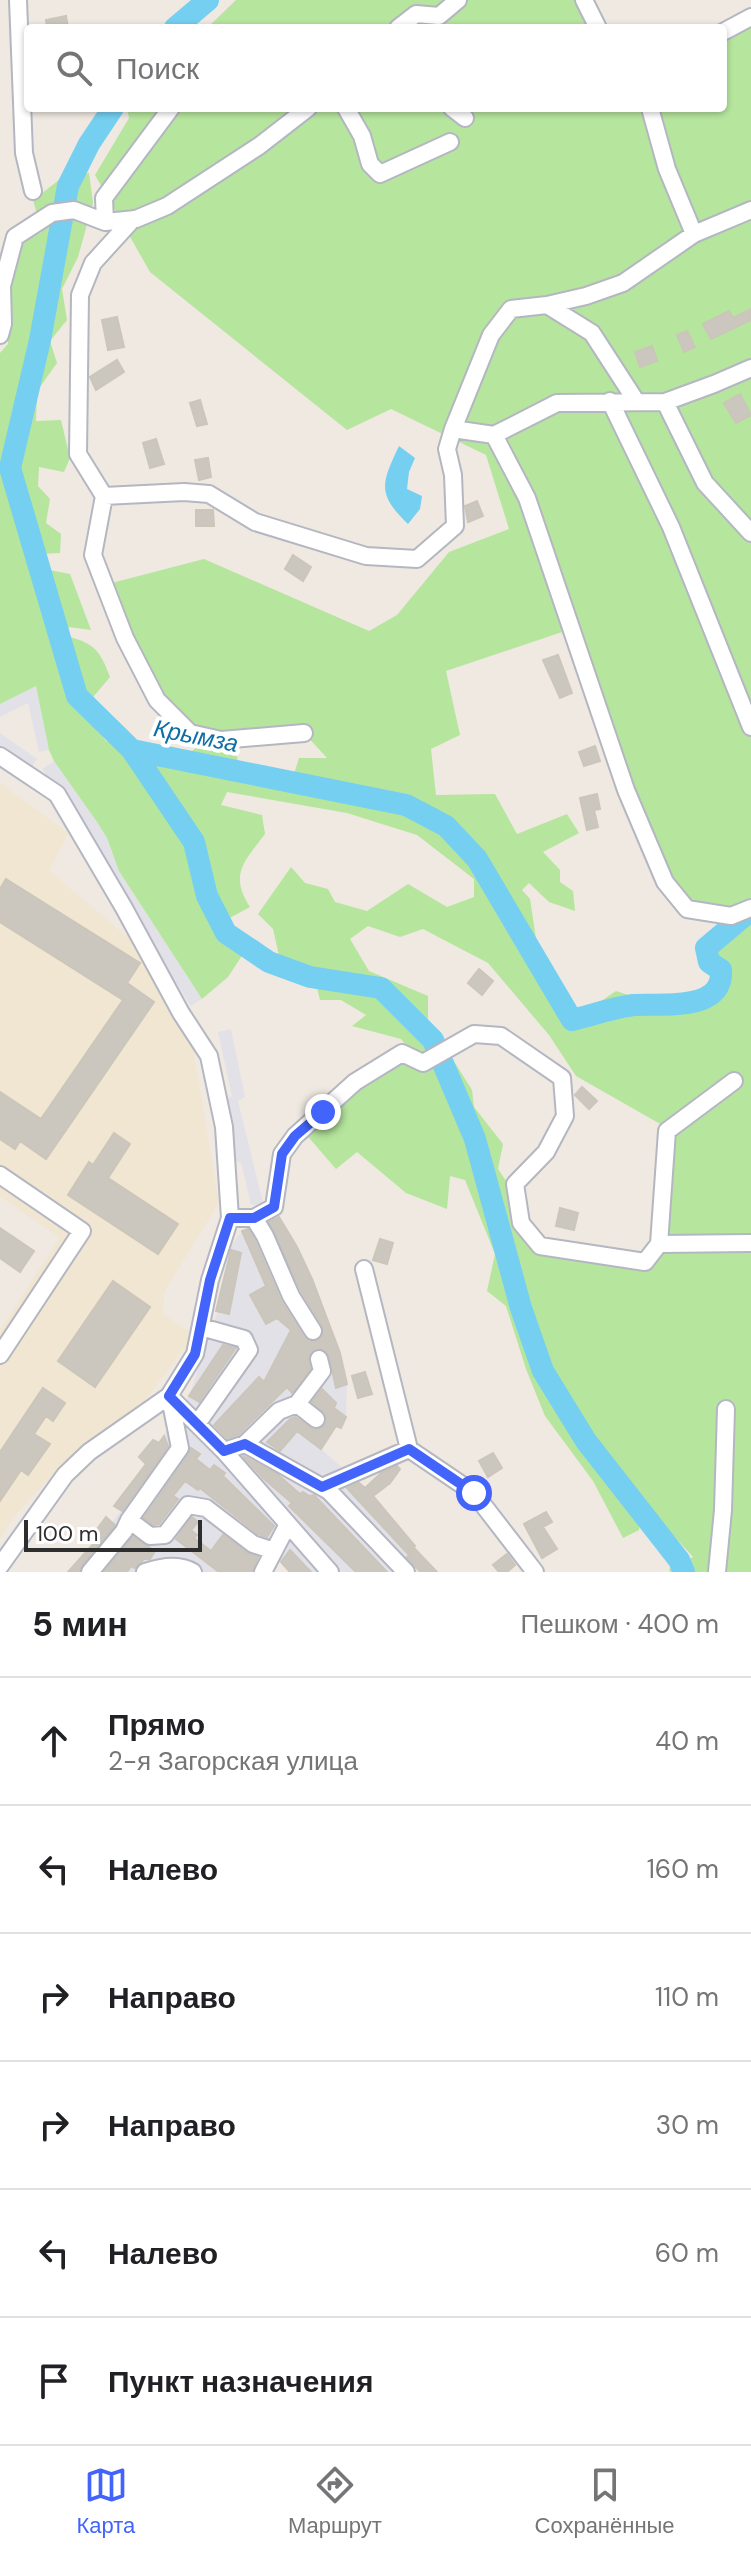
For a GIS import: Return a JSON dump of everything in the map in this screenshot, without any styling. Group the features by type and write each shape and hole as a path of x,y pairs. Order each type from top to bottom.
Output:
{"street":[{"path":"18,0 24,153 33,191"},
{"path":"403,24 416,14 439,16 458,0"},
{"path":"584,0 596,24"},
{"path":"727,30 751,17"},
{"path":"105,222 104,198 168,112"},
{"path":"0,335 3,324 2,286 15,237 52,213 74,210 105,222 133,219 167,206 259,146 303,112"},
{"path":"348,112 362,136 370,164 380,174 450,142"},
{"path":"651,112 667,169 694,234"},
{"path":"104,496 184,492 209,494 255,522 366,556 417,559 455,526 453,475 447,449 491,335 511,309 547,305 623,283 694,234 751,210"},
{"path":"133,219 93,263 80,295 78,454 104,496 93,555 125,638 157,700 190,733 221,740 304,733"},
{"path":"547,305 592,333 636,401"},
{"path":"453,429 494,435 557,403 665,402 751,368"},
{"path":"610,401 671,527 751,727"},
{"path":"665,402 705,483 751,533"},
{"path":"494,435 527,498 626,790 665,882 687,909 731,916 751,908"},
{"path":"0,756 57,794 181,1013 209,1056 224,1127 230,1218 210,1280 195,1354 169,1396 89,1452 65,1475 0,1566"},
{"path":"230,1218 254,1218 274,1207 282,1154 355,1082 402,1053 423,1063 474,1034 501,1036 562,1078 565,1116 546,1152 515,1184 521,1223 540,1246 645,1262 659,1244 667,1131 734,1081"},
{"path":"0,1175 82,1231 0,1355"},
{"path":"254,1218 291,1296 313,1331"},
{"path":"659,1244 751,1243"},
{"path":"364,1269 409,1449 474,1493 535,1572"},
{"path":"197,1424 249,1350 244,1339 201,1327"},
{"path":"224,1451 245,1444 279,1411 297,1404 322,1371 319,1359"},
{"path":"169,1396 224,1451 330,1572"},
{"path":"90,1572 124,1531 180,1448 169,1396"},
{"path":"297,1404 316,1419"},
{"path":"717,1572 723,1510 726,1409"},
{"path":"245,1444 329,1491 406,1572"},
{"path":"322,1487 409,1449"},
{"path":"129,1520 150,1536 165,1535 188,1505 206,1508 253,1544 274,1551"},
{"path":"263,1572 288,1524"},
{"path":"145,1572 158,1567 185,1567 193,1572"}],"shaded area":[{"path":"36,685 49,750 39,752 28,703 0,717 0,704"},
{"path":"0,733 37,759 31,768 0,746"},
{"path":"54,761 107,838 119,871 202,999 191,1006 106,874 88,832 42,769"},
{"path":"0,783 68,833 49,871 130,939 192,1043 219,1202 164,1292 163,1314 194,1335 137,1411 52,1476 13,1517 0,1538 0,1330 60,1238 0,1196"},
{"path":"231,1029 245,1097 238,1101 263,1203 251,1205 241,1162 236,1162 225,1099 232,1096 218,1032"},
{"path":"278,1216 340,1378 347,1384 346,1417 327,1425 321,1449 354,1478 436,1572 299,1572 279,1560 258,1563 258,1572 74,1572 144,1481 164,1436 189,1396 229,1277 228,1250 242,1231"}],"green space":[{"path":"236,0 584,0 596,24 211,24"},
{"path":"751,17 751,1572 670,1572 669,1569 693,1557 643,1502 639,1530 623,1538 593,1481 545,1416 506,1306 487,1291 495,1254 465,1180 450,1176 447,1209 406,1193 357,1152 336,1169 303,1131 398,1059 419,1063 401,1039 352,1026 366,1015 341,1000 320,1000 314,976 282,969 273,929 258,914 291,867 305,883 328,889 335,902 367,911 408,884 447,907 474,897 474,879 417,835 347,813 227,792 221,805 262,815 265,834 245,861 240,877 250,907 226,920 245,951 228,977 202,999 119,871 107,838 54,761 36,686 0,704 0,353 8,344 9,292 20,242 42,232 33,200 59,180 89,173 93,203 78,257 62,289 67,320 50,341 57,363 37,391 36,421 61,420 70,458 64,472 39,467 38,486 50,499 46,523 61,534 60,553 38,554 34,567 70,574 91,630 69,627 66,636 95,649 110,677 83,709 106,741 179,762 203,742 237,756 239,773 289,790 299,758 327,758 304,733 190,733 157,700 104,585 204,559 369,631 397,615 449,552 509,529 486,455 391,409 347,430 150,272 95,175 129,118 128,112 727,112 727,30","holes":["571,629 665,882 687,909 730,916 715,952 711,983 665,1007 616,991 573,1020 543,985 530,899 522,890 529,883 549,902 575,911 573,891 560,882 560,870 543,852 579,833 567,814 517,834 495,794 436,795 431,749 460,735 446,671","368,926 400,937 423,929 488,963 549,1035 576,1076 662,1125 647,1264 529,1239 517,1197 498,1169 503,1144 474,1107 472,1090 428,1020 428,996 369,971 350,939"]}],"water":[{"path":"399,446 415,458 407,489 422,496 420,509 408,524 391,504 385,488 388,470"}],"building":[{"path":"66,16 67,24 46,24 46,20"},
{"path":"751,309 751,320 711,339 703,324 729,311 733,318"},
{"path":"117,317 124,347 108,350 102,320"},
{"path":"687,331 695,347 684,352 677,335"},
{"path":"652,346 657,361 640,367 635,352"},
{"path":"117,360 124,372 96,390 90,377"},
{"path":"740,394 751,415 736,423 724,403"},
{"path":"200,400 207,424 197,426 190,403"},
{"path":"156,439 164,464 150,468 143,443"},
{"path":"208,458 211,477 199,480 195,460"},
{"path":"477,501 483,516 468,522 465,506"},
{"path":"196,510 213,510 214,526 196,526"},
{"path":"293,555 311,567 303,581 285,569"},
{"path":"558,655 572,693 560,698 543,660"},
{"path":"595,746 600,761 584,766 579,752"},
{"path":"597,794 600,809 594,810 598,827 587,830 580,798"},
{"path":"6,879 140,963 127,983 154,1002 46,1159 20,1141 15,1149 0,1139 0,1092 41,1119 123,1000 0,922 0,889"},
{"path":"479,969 493,981 482,995 468,983"},
{"path":"582,1087 597,1101 589,1109 575,1095"},
{"path":"114,1133 130,1144 108,1178 178,1224 158,1254 68,1195 89,1162 93,1165"},
{"path":"560,1208 578,1213 574,1230 556,1226"},
{"path":"279,1217 312,1279 340,1353 347,1384 336,1388 329,1356 323,1349 316,1349 308,1357 310,1369 292,1393 287,1387 239,1434 227,1438 214,1425 259,1377 264,1382 291,1330 277,1318 266,1324 250,1295 266,1286 242,1231 248,1229 281,1301 304,1337 314,1342 323,1335 322,1325 301,1291 269,1222"},
{"path":"0,1228 34,1251 20,1272 0,1258"},
{"path":"380,1239 393,1243 387,1264 373,1260"},
{"path":"231,1250 241,1253 229,1314 216,1311"},
{"path":"113,1281 150,1307 95,1387 58,1361"},
{"path":"223,1345 236,1348 199,1402 189,1396"},
{"path":"365,1372 372,1394 358,1398 352,1376"},
{"path":"43,1388 65,1403 53,1421 46,1416 34,1434 50,1444 28,1475 21,1470 0,1501 0,1452"},
{"path":"322,1389 336,1403 334,1408 346,1417 341,1428 336,1426 321,1449 297,1431 280,1451 267,1442 295,1417 314,1430 324,1426 326,1414 312,1402"},
{"path":"164,1436 168,1446 122,1511 114,1506 146,1464 139,1457 153,1440 159,1443"},
{"path":"191,1448 200,1454 196,1459 210,1470 214,1465 225,1473 223,1476 274,1526 267,1537 258,1534 200,1488 198,1490 185,1481 173,1496 178,1499 159,1524 153,1525 144,1518"},
{"path":"493,1453 502,1468 488,1477 479,1461"},
{"path":"243,1456 277,1474 300,1494 314,1495 387,1572 356,1572"},
{"path":"397,1466 400,1469 390,1483 373,1496 415,1546 408,1554 347,1488 359,1483 365,1488 381,1473"},
{"path":"546,1512 552,1522 543,1527 557,1549 542,1558 524,1524"},
{"path":"106,1517 115,1525 79,1572 68,1572 94,1543 90,1539"},
{"path":"192,1517 198,1522 191,1530 197,1535 194,1538 211,1551 223,1535 247,1553 258,1557 252,1572 219,1572 176,1539"},
{"path":"133,1537 155,1551 150,1559 144,1559 135,1568 131,1566 127,1572 104,1572"},
{"path":"415,1549 437,1572 421,1572 415,1566 407,1557"},
{"path":"290,1550 311,1572 290,1572 281,1562"},
{"path":"507,1554 515,1565 507,1572 499,1572 493,1565"}],"waterway":[{"name":"Крымза","path":"180,24 208,0"},
{"name":"Крымза","path":"110,112 89,144 68,186 40,340 10,468 77,696 132,750 406,805 446,826 477,859 572,1020 633,1005 688,1003 712,993 719,984 721,970 709,962 706,948 751,910"},
{"path":"132,750 194,842 207,896 226,933 269,962 310,977 381,988 433,1040 475,1139 521,1308 543,1371 586,1441 679,1560 684,1572"}],"route":[{"path":"323,1112 295,1136 282,1154 274,1207 254,1218 230,1218 210,1280 195,1354 169,1396 224,1451 245,1444 322,1487 409,1449 474,1493"}]}
